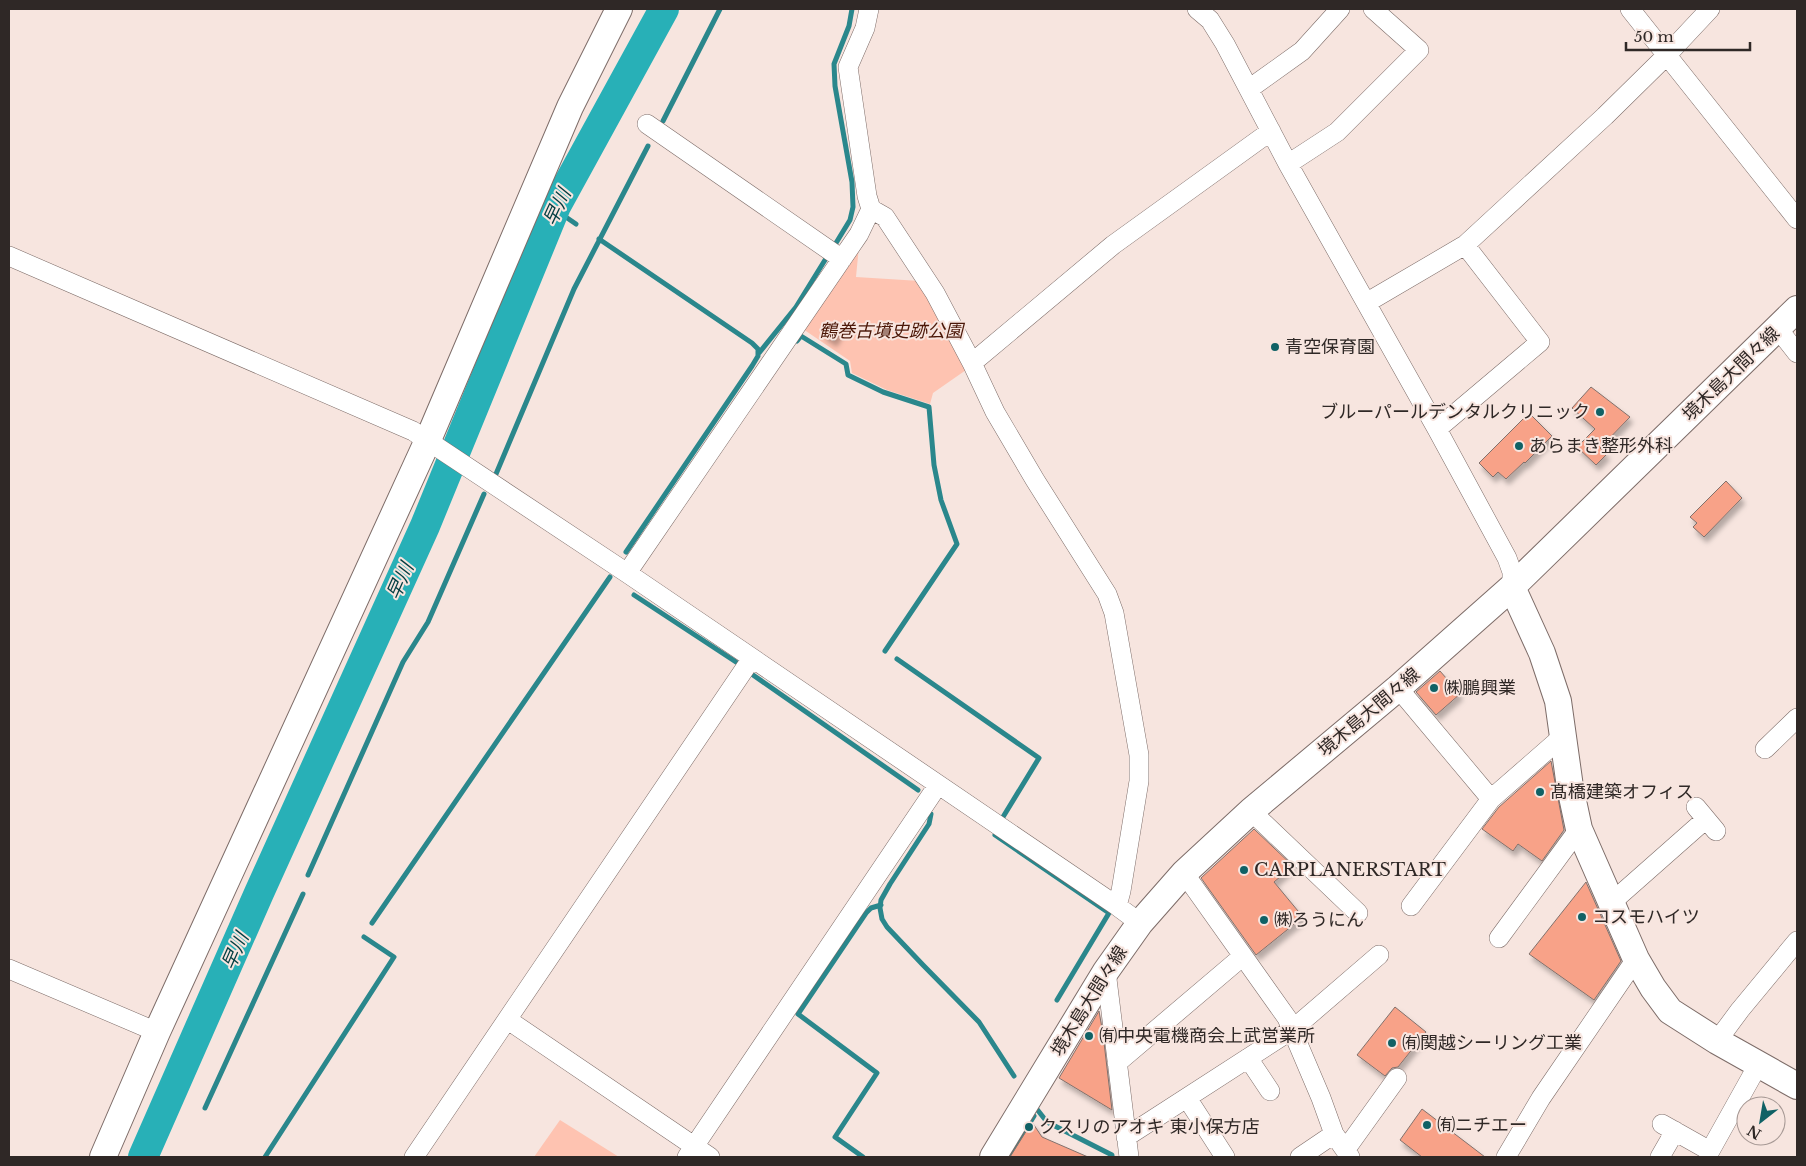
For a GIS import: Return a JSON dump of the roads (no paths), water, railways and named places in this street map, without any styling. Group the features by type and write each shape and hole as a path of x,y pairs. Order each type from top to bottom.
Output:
{"street":[{"path":"103,1157 157,1032 431,443 570,108 619,9"},
{"path":"627,573 859,234 871,210 867,196 848,67 865,28 869,9"},
{"path":"1197,9 1210,20 1226,44 1288,164 1507,558 1512,572 1512,588 1542,653 1558,701 1570,787 1579,829 1636,959 1653,988 1670,1011 1717,1041 1797,1086"},
{"path":"1249,89 1302,52 1340,9"},
{"path":"1288,164 1337,132 1419,50 1373,9"},
{"path":"1630,9 1797,219"},
{"path":"1366,304 1465,245 1598,123 1666,56 1710,9"},
{"path":"647,124 842,259"},
{"path":"972,362 1113,245 1271,131"},
{"path":"871,210 885,218 930,286 972,362 996,412 1035,480 1107,594 1114,613 1139,755 1139,781 1117,906"},
{"path":"1437,429 1540,342 1465,245"},
{"path":"9,256 413,431 627,573 1140,923"},
{"name":"境木島大間々線","path":"993,1157 1106,971 1140,923 1184,873 1251,811 1398,688 1512,588 1797,309"},
{"path":"1778,328 1797,353"},
{"path":"414,1157 752,658"},
{"path":"1398,688 1491,799"},
{"path":"1765,749 1797,718"},
{"path":"1411,906 1491,799 1562,737"},
{"path":"690,1152 938,785"},
{"path":"1251,811 1358,913"},
{"path":"1612,902 1706,819"},
{"path":"1499,938 1579,829"},
{"path":"1184,873 1287,1018 1334,1134 1348,1153 1397,1078"},
{"path":"1717,1041 1797,941"},
{"path":"1126,1137 1292,1029 1379,955"},
{"path":"1117,1063 1243,956"},
{"path":"1506,1157 1541,1098 1636,959"},
{"path":"9,970 157,1032"},
{"path":"1106,971 1129,1157"},
{"path":"508,1020 690,1152 710,1157"},
{"path":"1248,1058 1270,1091"},
{"path":"1660,1157 1669,1127 1710,1151 1758,1065"},
{"path":"1187,1098 1225,1157"},
{"path":"1300,1157 1334,1134"}],"waterway":[{"name":"早川","path":"143,1157 259,893 425,526 556,206 664,9"},
{"path":"663,121 720,9"},
{"path":"836,243 850,220 853,207 852,182 835,86 834,64 849,26 852,9"},
{"path":"496,474 574,289 648,146"},
{"path":"554,209 576,224"},
{"path":"599,239 752,343 758,349 758,356 752,366 626,552"},
{"path":"759,353 796,307 825,260"},
{"path":"797,341 801,336 846,364 848,375 883,392 929,407 934,465 941,500 957,544 885,651"},
{"path":"308,875 403,662 428,622 484,494"},
{"path":"372,923 610,577"},
{"path":"634,595 736,662"},
{"path":"897,659 1039,758 1003,817"},
{"path":"753,675 918,790"},
{"path":"931,814 929,824 881,900 882,919 887,927 979,1022 1014,1076"},
{"path":"995,835 1109,913 1057,1000"},
{"path":"205,1108 303,894"},
{"path":"863,1157 835,1137 877,1073 798,1014 866,913 871,908 881,905"},
{"path":"265,1157 394,957 364,937"},
{"path":"1036,1108 1047,1122 1112,1155 1112,1157"},
{"path":"1009,1157 1034,1116"}],"place":[{"name":"青空保育園","path":"1275,347"},
{"name":"ブルーパールデンタルクリニック","path":"1600,412"},
{"name":"あらまき整形外科","path":"1519,446"},
{"name":"㈱鵬興業","path":"1434,688"},
{"name":"髙橋建築オフィス","path":"1540,792"},
{"name":"CARPLANERSTART","path":"1244,870"},
{"name":"コスモハイツ","path":"1582,917"},
{"name":"㈱ろうにん","path":"1264,920"},
{"name":"㈲中央電機商会上武営業所","path":"1089,1036"},
{"name":"㈲関越シーリング工業","path":"1392,1043"},
{"name":"㈲ニチエー","path":"1427,1125"},
{"name":"クスリのアオキ 東小保方店","path":"1029,1127"}],"park label":[{"name":"鶴巻古墳史跡公園","path":"891,331"}]}
